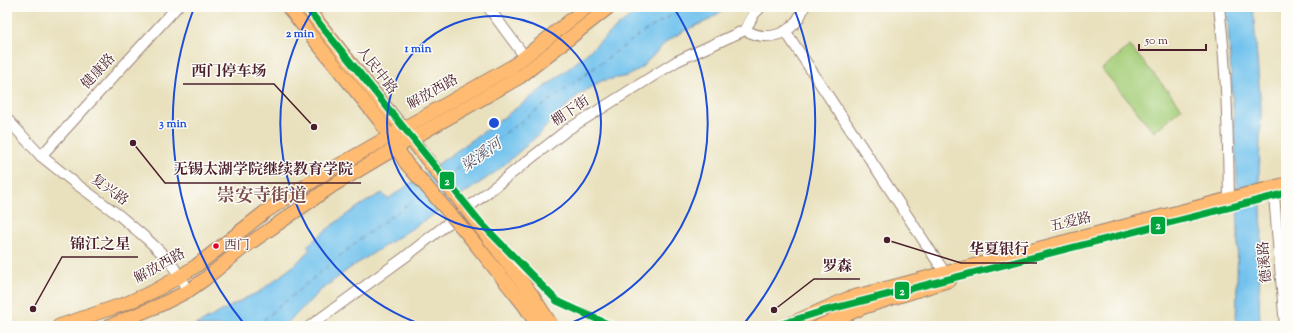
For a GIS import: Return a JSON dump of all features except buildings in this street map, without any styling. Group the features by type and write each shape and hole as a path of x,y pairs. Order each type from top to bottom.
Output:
{"main road":[{"name":"人民中路","path":"288,7 380,121 406,163 465,231 524,305 538,326"},
{"name":"人民中路","path":"306,7 474,219 532,295 552,326"},
{"name":"解放西路","path":"59,326 127,303 154,291 179,277 196,266 265,212 327,172 513,66 588,10 609,7"},
{"name":"解放西路","path":"109,326 160,305 188,291 243,248 332,186 520,77 588,10"},
{"path":"1273,193 1286,184"},
{"name":"五爱路","path":"785,326 849,298 947,276 1273,193"},
{"name":"五爱路","path":"820,326 864,307 947,276"}],"street":[{"name":"健康路","path":"41,156 177,7"},
{"path":"488,7 525,57"},
{"path":"761,7 754,14 746,30 753,34 767,35 786,32 795,24 804,7"},
{"path":"1219,7 1223,40 1229,203"},
{"name":"棚下街","path":"310,326 405,257 567,130 677,61 746,30"},
{"path":"786,32 947,276"},
{"name":"复兴路","path":"7,119 41,156 74,184 120,216 148,239 170,261 188,291"},
{"name":"德溪路","path":"1273,193 1285,326"}],"green space":[{"path":"1130,46 1182,108 1154,132 1102,69"}],"water":[{"name":"梁溪河","path":"645,7 727,7 709,20 684,31 667,41 641,68 628,76 601,81 577,96 537,136 497,171 433,215 350,268 321,290 284,326 194,326 259,292 296,264 310,249 307,246 343,217 382,193 388,199 410,184 542,89 573,65 623,22"},
{"path":"1227,7 1253,7 1261,109 1259,171 1262,229 1259,294 1260,326 1236,326 1238,236 1237,177"}],"ferry route":[{"path":"447,176 643,32 686,7"},
{"path":"256,326 359,240 423,193"}],"metro line":[{"name":"2","path":"306,7 481,223 557,301 612,326"},
{"name":"2","path":"775,326 823,311 1286,193"}],"place":[{"name":"西门停车场","path":"314,127"},
{"name":"无锡太湖学院继续教育学院","path":"133,143"},
{"name":"华夏银行","path":"887,240"},
{"name":"西门","path":"216,246"},
{"name":"锦江之星","path":"33,309"},
{"name":"罗森","path":"774,310"}],"district":[{"name":"崇安寺街道","path":"262,197"}]}
